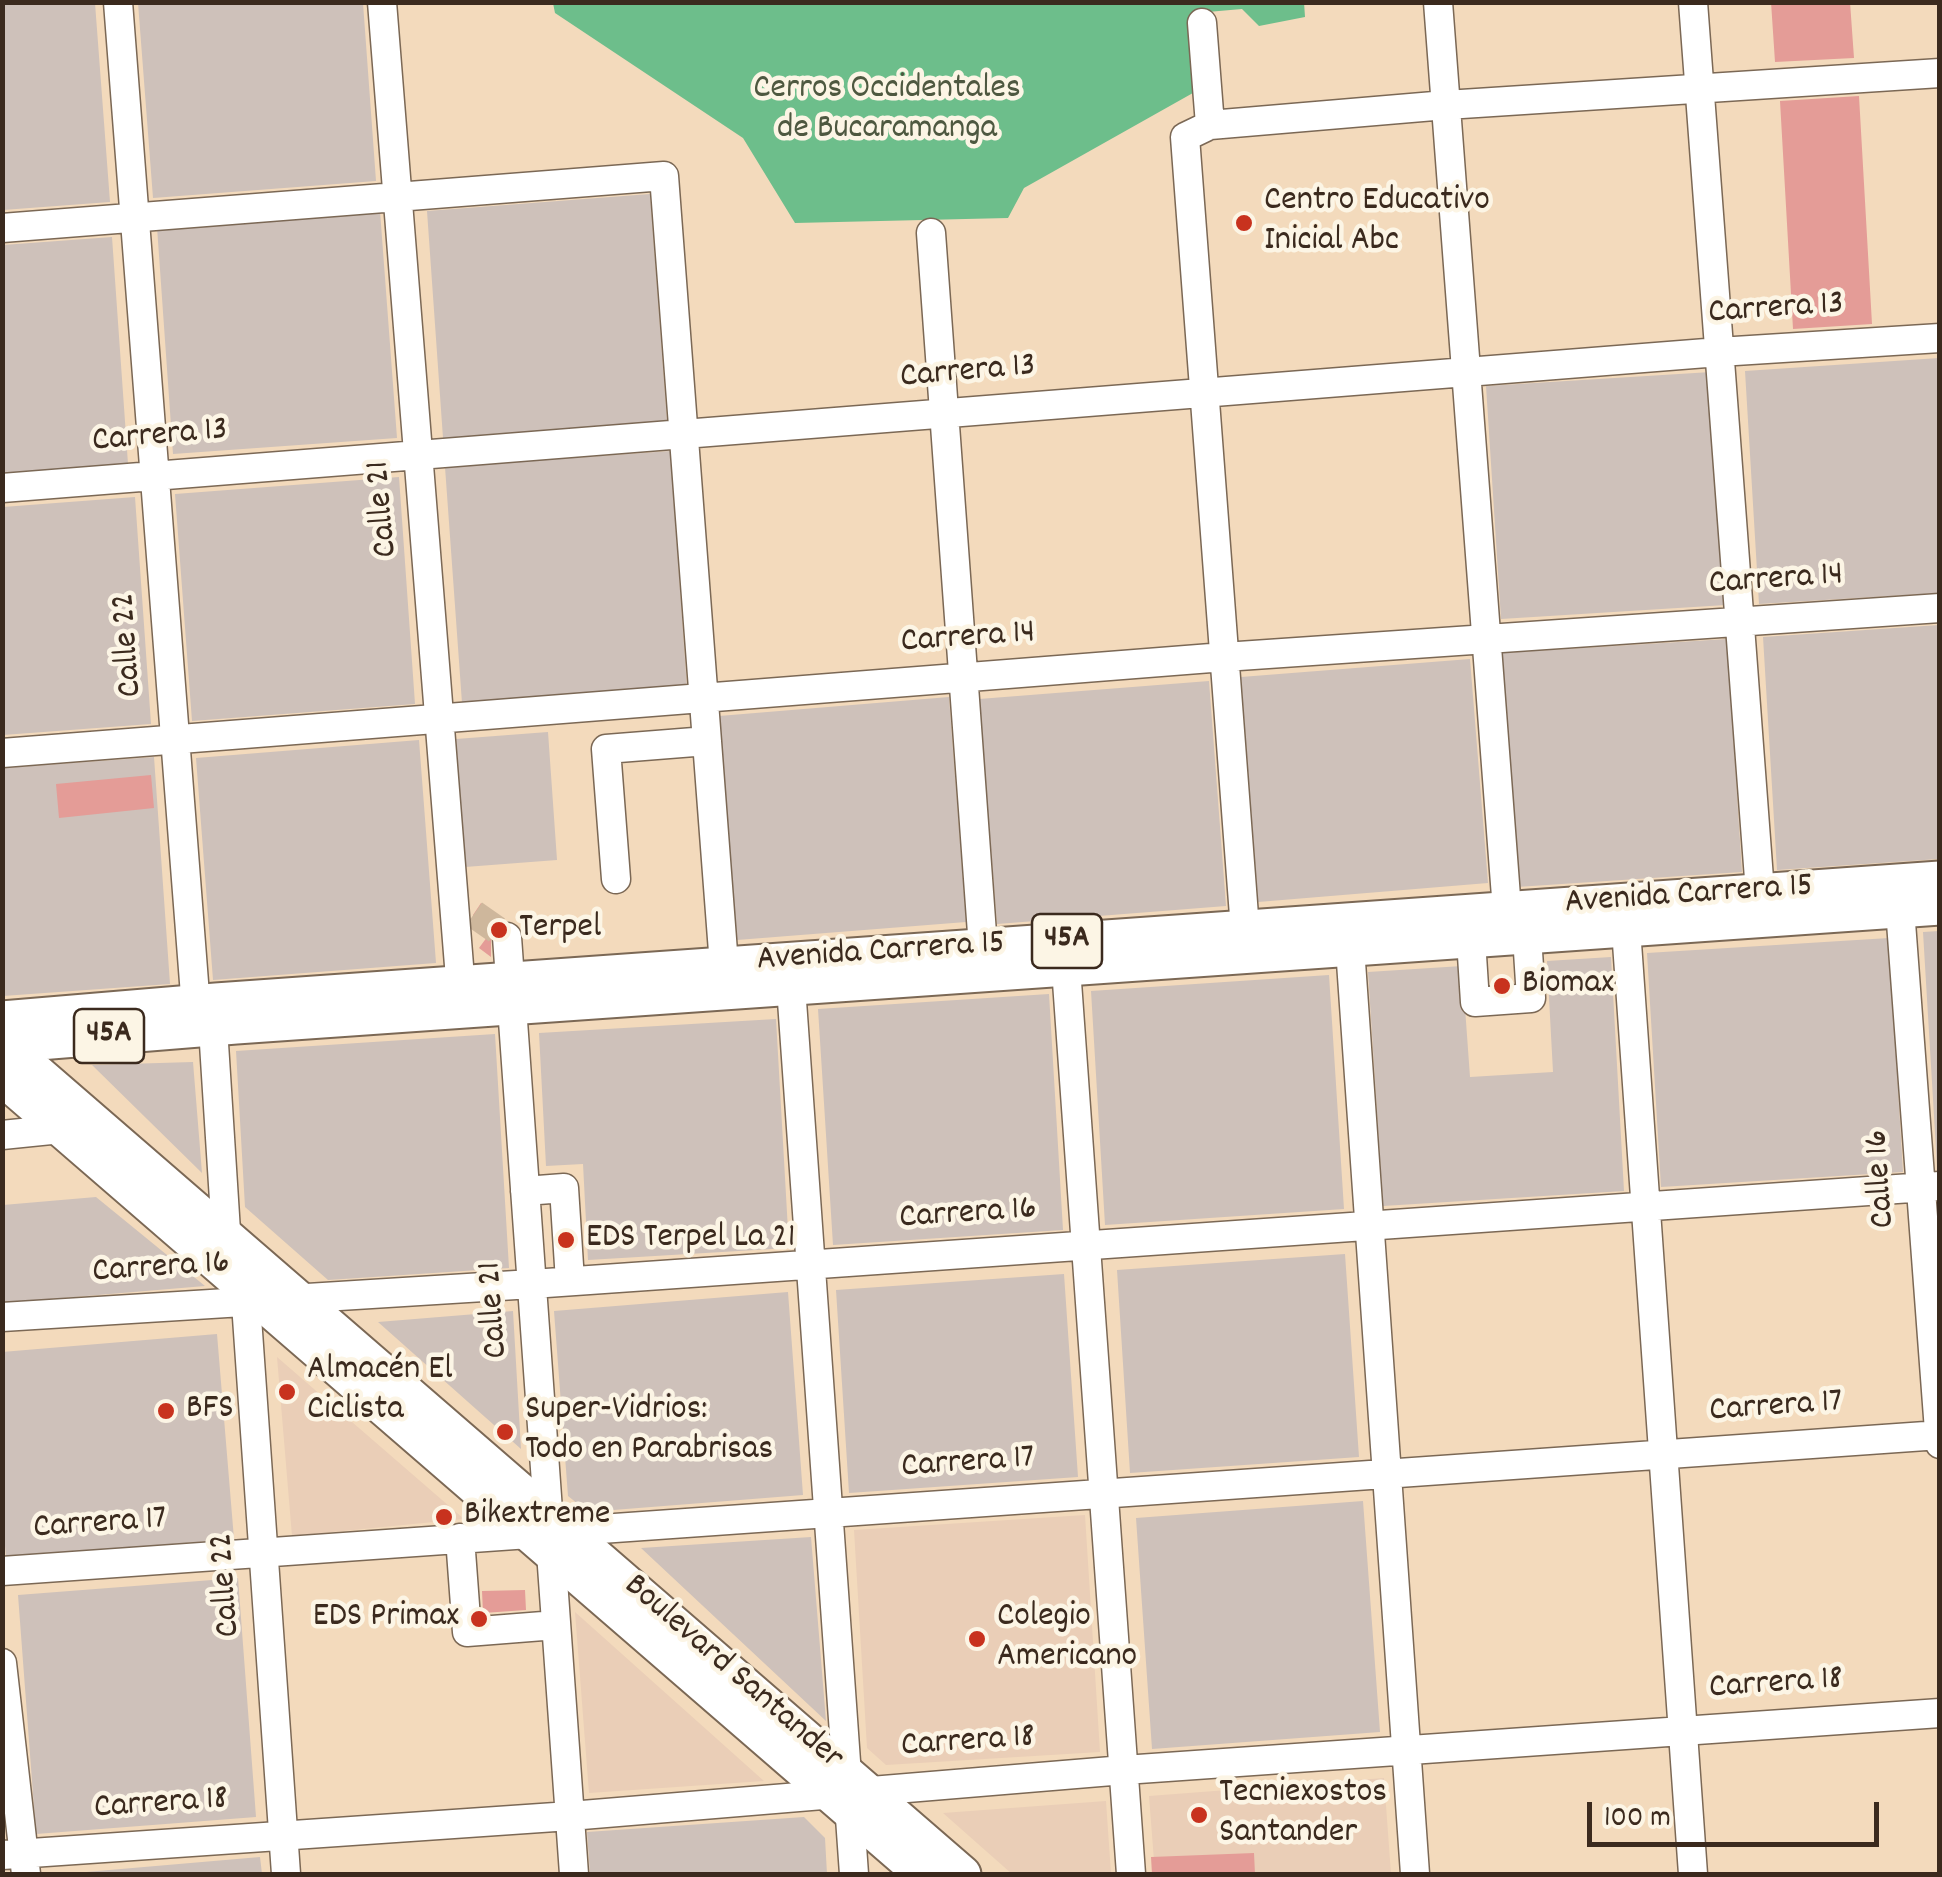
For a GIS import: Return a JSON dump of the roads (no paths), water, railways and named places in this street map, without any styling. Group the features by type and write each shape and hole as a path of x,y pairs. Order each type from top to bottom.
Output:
{"main road":[{"name":"Avenida Carrera 15","path":"3,1046 204,1015 511,994 790,988 1471,940 1517,923 1760,892 1940,879"},
{"name":"Avenida Carrera 15","path":"511,994 724,965 1245,928 1517,923 1626,929 1940,907"},
{"name":"Boulevard Santander","path":"3,1046 60,1129 244,1292 549,1533"},
{"name":"Boulevard Santander","path":"3,1046 299,1299 549,1533 848,1792 963,1874"},
{"name":"Boulevard Santander","path":"848,1792 922,1874"}],"street":[{"name":"Calle 22","path":"118,2 175,739 226,1236 244,1292 286,1874"},
{"name":"Calle 21","path":"382,2 440,719 464,906 462,997"},
{"path":"1438,2 1486,640 1517,923 1531,998 1475,1002 1471,940"},
{"path":"1694,2 1760,892"},
{"path":"1202,23 1198,131 1204,393 1245,928"},
{"path":"1198,131 1446,105 1940,73"},
{"path":"2,228 664,176 724,965"},
{"path":"931,233 984,947"},
{"name":"Carrera 13","path":"2,488 1720,352 1940,338"},
{"name":"Carrera 14","path":"2,753 1224,657 1940,608"},
{"path":"616,879 606,749 707,741"},
{"name":"Calle 16","path":"1900,910 1930,1186 1940,1444"},
{"path":"1626,929 1694,1874"},
{"name":"Calle 21","path":"507,937 574,1874"},
{"path":"1350,948 1414,1874"},
{"path":"1066,968 1131,1874"},
{"path":"790,988 854,1874"},
{"path":"2,1134 60,1129"},
{"name":"Carrera 16","path":"2,1317 244,1292 299,1299 1930,1186"},
{"path":"525,1190 564,1188 570,1281"},
{"name":"Carrera 17","path":"2,1571 1939,1435"},
{"path":"460,1538 466,1632 556,1625"},
{"path":"2,1663 18,1861"},
{"name":"Carrera 18","path":"18,1861 284,1834 570,1816 1124,1770 1940,1712"}],"tunnel":[{"path":"474,914 507,937"}],"place":[{"name":"Centro Educativo Inicial Abc","path":"1244,223"},
{"name":"Terpel","path":"499,930"},
{"name":"Biomax","path":"1502,986"},
{"name":"EDS Terpel La 21","path":"566,1240"},
{"name":"Almacén El Ciclista","path":"287,1392"},
{"name":"BFS","path":"166,1411"},
{"name":"Super-Vidrios: Todo en Parabrisas","path":"505,1432"},
{"name":"Bikextreme","path":"444,1517"},
{"name":"EDS Primax","path":"479,1619"},
{"name":"Colegio Americano","path":"977,1639"},
{"name":"Tecniexostos Santander","path":"1199,1815"}],"park label":[{"name":"Cerros Occidentales de Bucaramanga","path":"887,111"}]}
